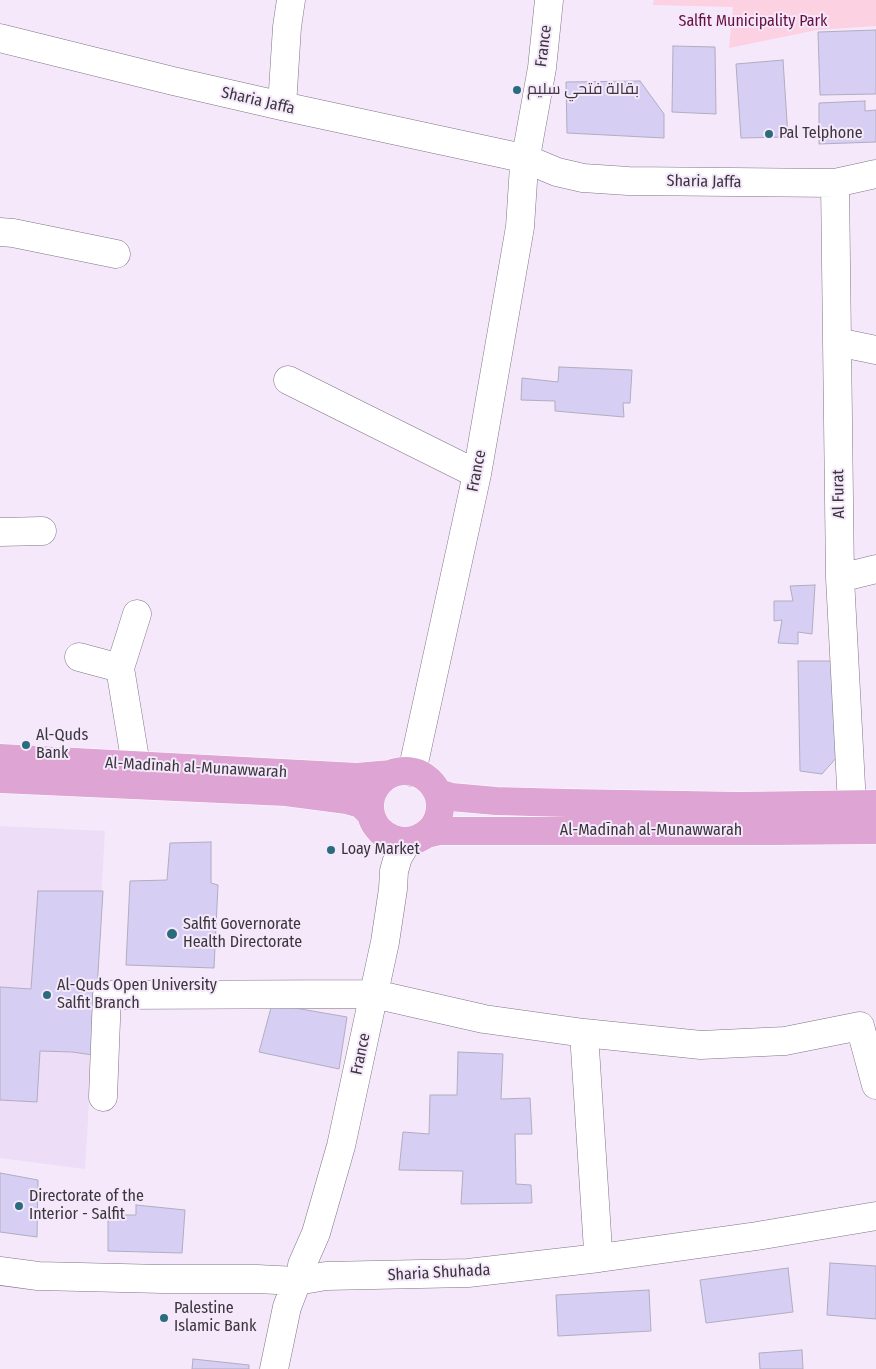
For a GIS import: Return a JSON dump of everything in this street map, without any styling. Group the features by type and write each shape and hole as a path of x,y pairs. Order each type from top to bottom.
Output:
{"main road":[{"name":"Al-Madīnah al-Munawwarah","path":"0,758 357,777 402,773"},
{"path":"402,773 423,776 430,781 438,793 441,806 439,817 433,828 417,838 394,840 384,835 372,820 370,802 372,792 381,780 402,773"},
{"name":"Al-Madīnah al-Munawwarah","path":"0,779 286,792 347,800 361,804 370,813"},
{"name":"Al-Madīnah al-Munawwarah","path":"438,793 451,797 496,801 740,806 864,804"},
{"name":"Al-Madīnah al-Munawwarah","path":"417,838 439,831 876,830"}],"street":[{"path":"282,106 291,0"},
{"name":"France","path":"402,773 477,474 520,227 526,159 542,68 549,0"},
{"name":"Sharia Jaffa","path":"0,38 173,81 526,159 557,172 583,178 628,181 835,183 876,174"},
{"name":"Al Furat","path":"835,183 840,578 864,804"},
{"path":"0,232 116,254"},
{"path":"837,342 876,350"},
{"path":"288,380 477,474"},
{"path":"0,532 42,531"},
{"path":"840,578 876,569"},
{"path":"136,765 120,668 137,614"},
{"path":"79,657 120,668"},
{"name":"France","path":"274,1369 287,1307 316,1233 341,1146 386,942 394,871 398,857 417,838"},
{"path":"103,1097 107,995 374,994 484,1019 584,1033 701,1046 785,1041 860,1026 876,1085"},
{"path":"584,1033 598,1250"},
{"name":"Sharia Shuhada","path":"0,1271 38,1276 257,1279 300,1273 472,1264 598,1250 755,1228 876,1208"},
{"name":"Sharia Shuhada","path":"0,1254 41,1261 300,1273 326,1276 468,1273 618,1256 876,1216"}],"shaded area":[{"name":"Al-Quds Open University Salfit Branch","path":"0,826 105,831 85,1169 0,1158"}],"green space":[{"name":"Salfit Municipality Park","path":"654,0 876,0 876,26 817,30 729,48 733,7 653,5"}],"building":[{"path":"876,30 876,94 820,95 818,32"},
{"path":"673,46 715,47 716,114 672,112"},
{"path":"783,60 788,137 741,138 736,64"},
{"path":"640,81 664,114 664,138 567,133 566,82"},
{"path":"865,101 865,111 876,110 876,142 819,144 819,103"},
{"path":"559,367 632,370 630,403 623,403 624,417 555,411 555,401 521,400 522,378 558,382"},
{"path":"815,585 812,634 798,632 798,644 778,643 782,620 774,621 774,601 793,601 790,586"},
{"path":"798,661 831,661 837,757 822,774 800,771"},
{"name":"Salfit Governorate Health Directorate","path":"211,842 211,883 218,885 214,968 126,965 130,881 167,880 170,843"},
{"path":"38,891 103,891 93,1055 40,1051 37,1102 0,1100 0,987 31,989"},
{"path":"272,1004 347,1017 339,1069 259,1052"},
{"path":"458,1052 503,1054 501,1099 530,1098 532,1134 515,1134 516,1184 531,1185 532,1203 461,1204 463,1171 399,1170 403,1132 429,1134 430,1095 457,1095"},
{"name":"Directorate of the Interior - Salfit","path":"0,1173 38,1180 37,1237 0,1232"},
{"path":"136,1205 185,1210 182,1253 108,1251 108,1215 136,1215"},
{"path":"830,1263 876,1266 876,1319 827,1315"},
{"path":"788,1268 793,1312 706,1323 700,1280"},
{"path":"649,1290 651,1331 558,1336 556,1295"},
{"path":"802,1350 803,1369 760,1369 759,1353"},
{"path":"193,1359 249,1365 249,1369 192,1369"}],"place":[{"name":"بقالة فتحي سليم","path":"517,90"},
{"name":"Pal Telphone","path":"769,134"},
{"name":"Al-Quds Bank","path":"26,745"},
{"name":"Loay Market","path":"331,850"},
{"name":"Salfit Governorate Health Directorate","path":"172,934"},
{"name":"Al-Quds Open University Salfit Branch","path":"47,995"},
{"name":"Directorate of the Interior - Salfit","path":"19,1206"},
{"name":"Palestine Islamic Bank","path":"164,1318"}]}
